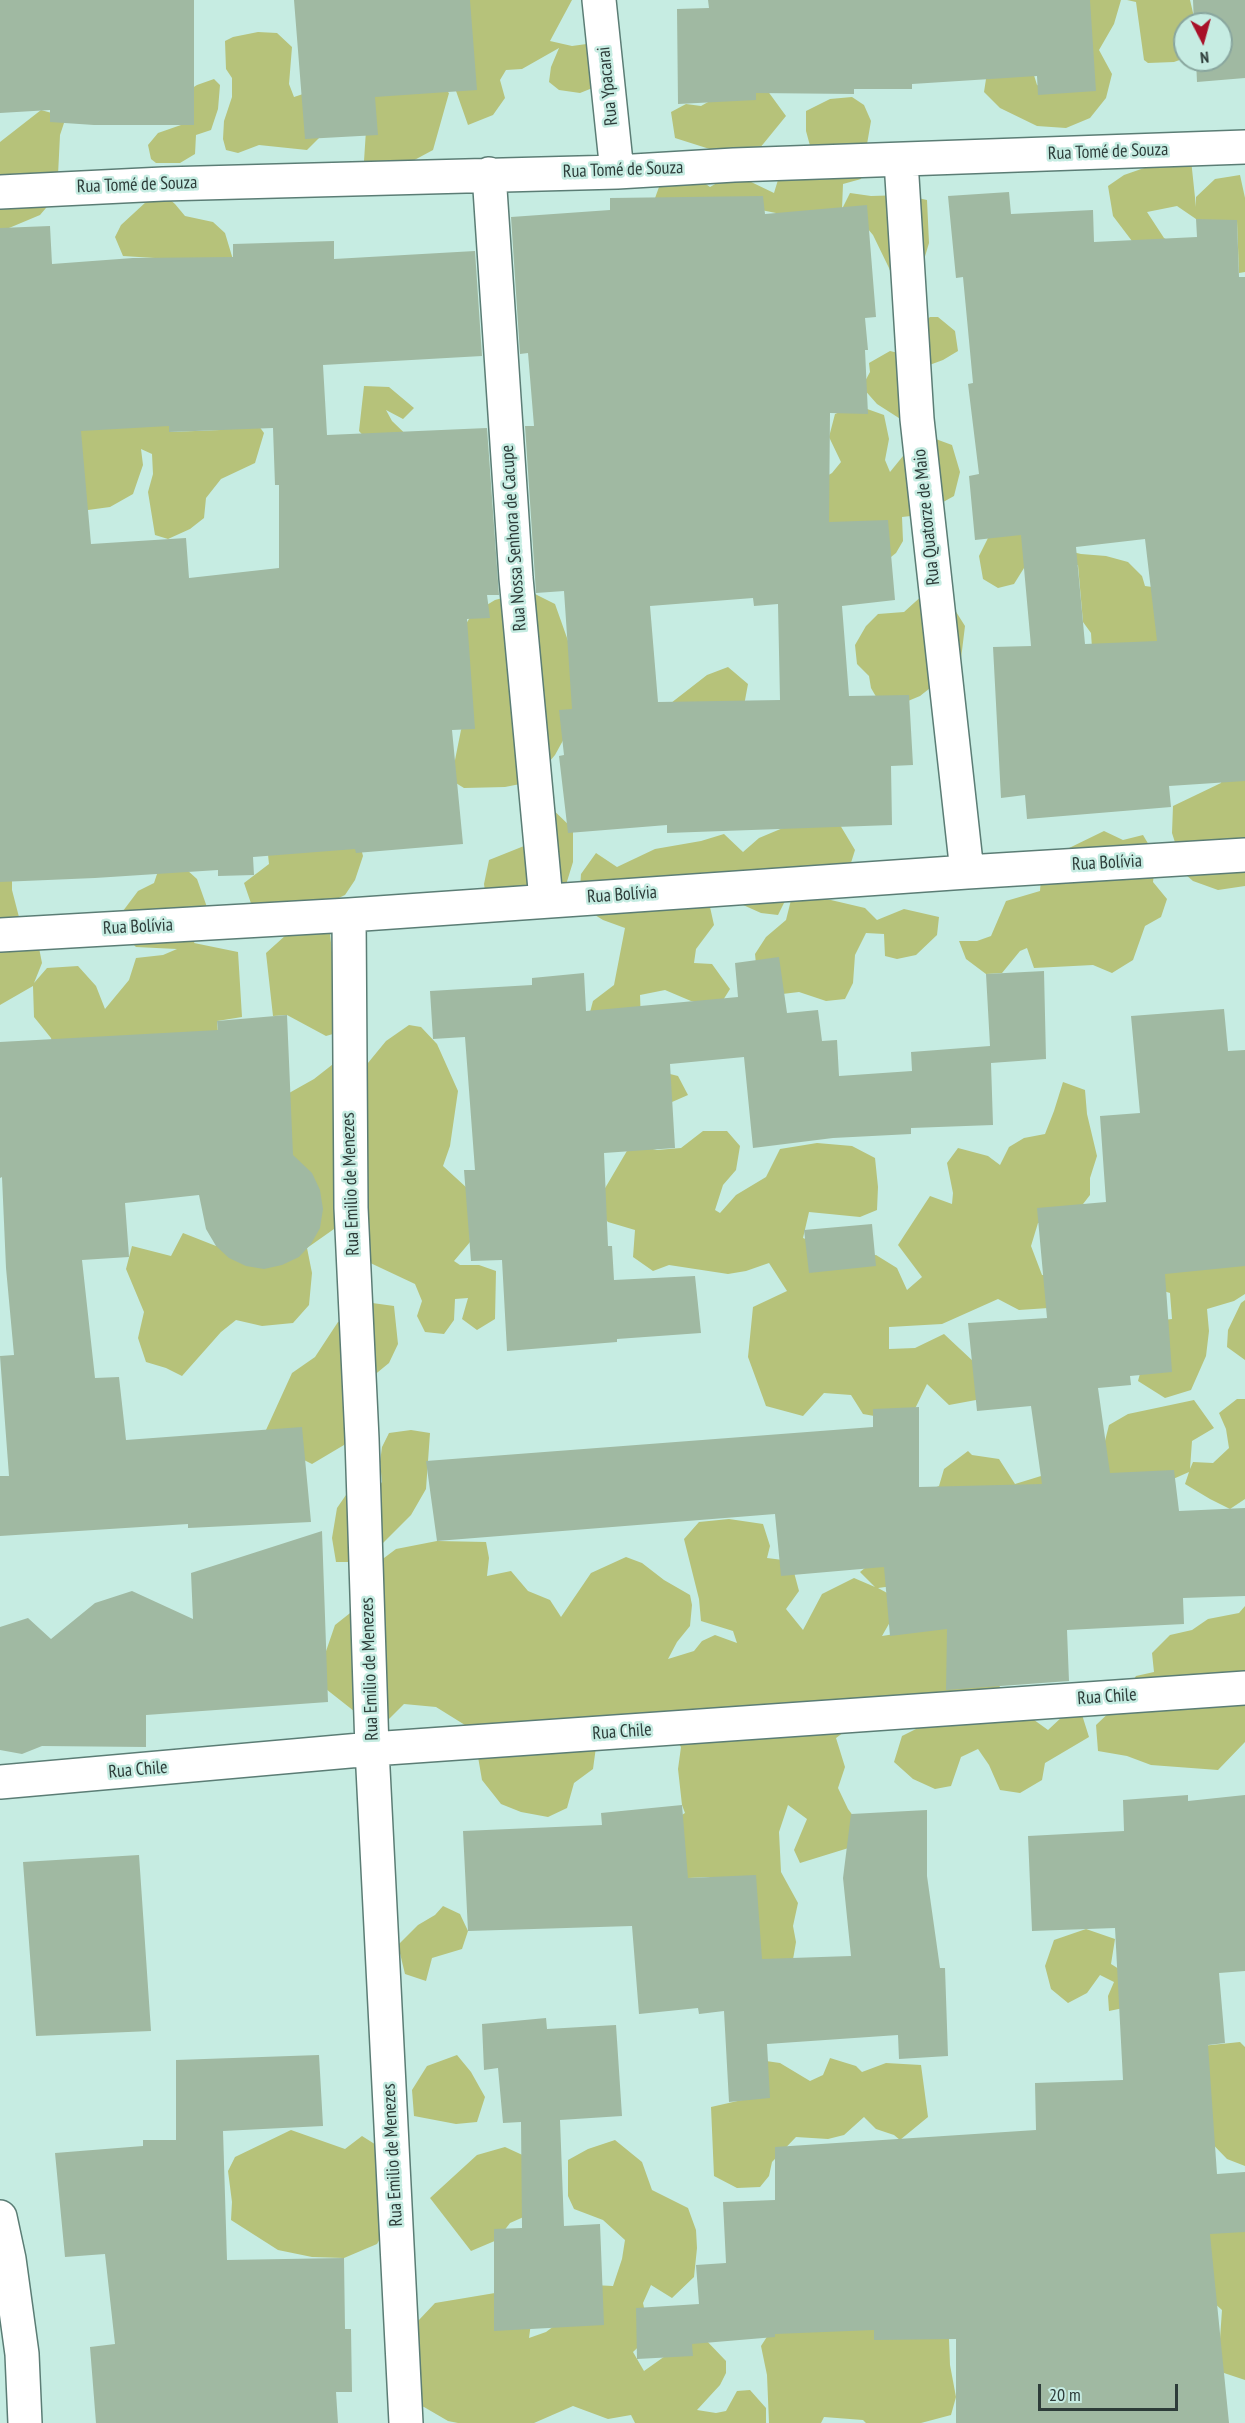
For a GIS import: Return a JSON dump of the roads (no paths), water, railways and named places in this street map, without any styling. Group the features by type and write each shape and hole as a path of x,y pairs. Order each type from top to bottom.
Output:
{"street":[{"name":"Rua Ypacarai","path":"599,0 618,172"},
{"name":"Rua Tomé de Souza","path":"0,192 163,184 618,172 734,165 1245,147"},
{"name":"Rua Quatorze de Maio","path":"901,160 916,418 967,872"},
{"name":"Rua Nossa Senhora de Cacupe","path":"489,174 516,578 546,900"},
{"name":"Rua Bolívia","path":"0,935 349,915 546,900 1245,855"},
{"name":"Rua Emilio de Menezes","path":"349,915 351,1208 362,1439 372,1749 406,2423"},
{"name":"Rua Chile","path":"0,1782 372,1749 1245,1688"},
{"path":"0,2217 9,2259 22,2354 25,2423"}]}
